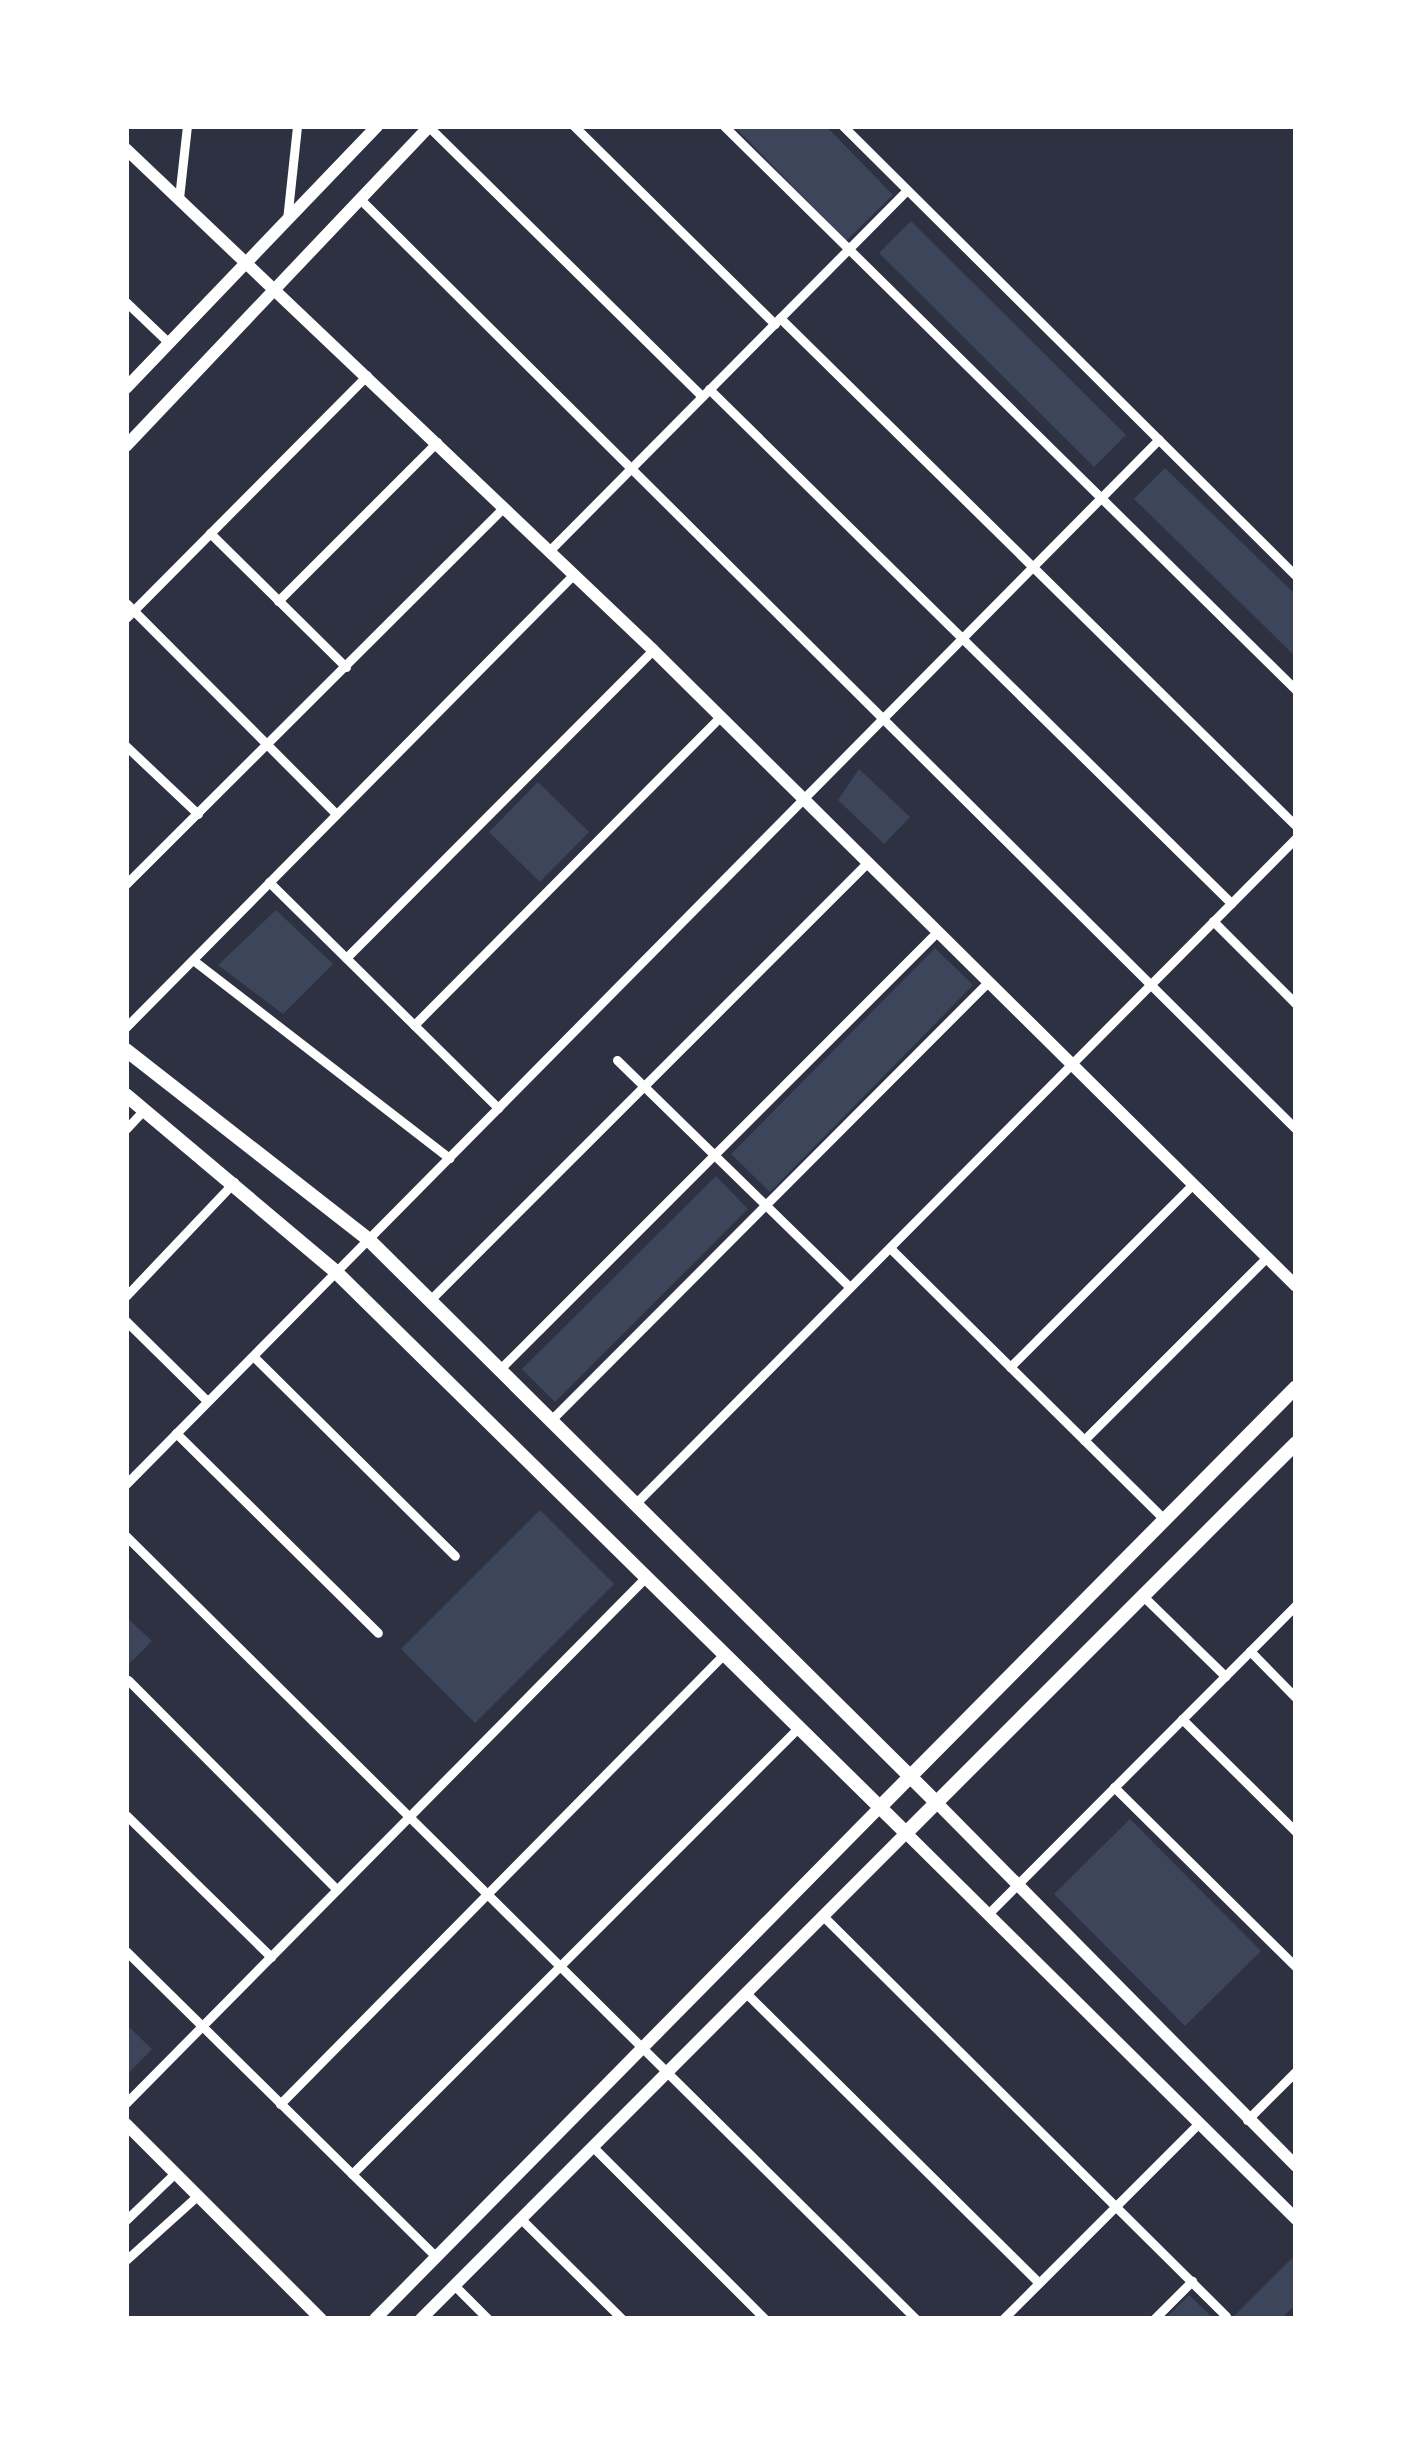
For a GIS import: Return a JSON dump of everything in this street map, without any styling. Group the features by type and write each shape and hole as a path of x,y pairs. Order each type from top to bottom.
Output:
{"main road":[{"path":"126,1050 368,1239 937,1803"},
{"path":"126,1095 234,1181 336,1272 906,1833 1296,1443"},
{"path":"880,1807 1296,1387"}],"street":[{"path":"178,199 187,126"},
{"path":"287,220 297,126"},
{"path":"126,388 377,126"},
{"path":"574,126 1296,826"},
{"path":"724,126 1296,690"},
{"path":"843,126 1296,576"},
{"path":"126,446 430,127 1231,903"},
{"path":"126,149 653,650 1296,1286"},
{"path":"550,550 905,192"},
{"path":"361,200 1296,1129"},
{"path":"126,302 169,343"},
{"path":"337,814 128,611 367,375"},
{"path":"126,1484 130,1470 253,1356 1159,439"},
{"path":"278,601 436,442"},
{"path":"126,884 504,506"},
{"path":"210,533 346,667"},
{"path":"126,1028 574,574"},
{"path":"346,958 653,650"},
{"path":"414,1025 719,717"},
{"path":"127,748 198,814"},
{"path":"635,1504 1296,838"},
{"path":"430,1300 868,862"},
{"path":"269,883 498,1108"},
{"path":"1213,921 1296,1004"},
{"path":"500,1370 938,931"},
{"path":"193,960 449,1158"},
{"path":"550,1420 989,981"},
{"path":"617,1060 850,1287"},
{"path":"126,1129 144,1110"},
{"path":"126,1296 234,1181"},
{"path":"1010,1367 1193,1184"},
{"path":"890,1248 1164,1520"},
{"path":"1084,1440 1267,1257"},
{"path":"126,1321 207,1401"},
{"path":"253,1356 454,1556"},
{"path":"176,1432 379,1633"},
{"path":"126,1536 916,2319"},
{"path":"126,2103 646,1577"},
{"path":"1143,1596 1225,1676"},
{"path":"988,1914 1296,1605"},
{"path":"1250,1651 1296,1698"},
{"path":"280,2104 724,1654"},
{"path":"128,1679 337,1890"},
{"path":"1182,1719 1296,1832"},
{"path":"352,2174 799,1726"},
{"path":"1114,1787 1296,1966"},
{"path":"937,1803 1296,2166"},
{"path":"375,2319 880,1807"},
{"path":"126,1815 271,1957"},
{"path":"421,2319 906,1833 1296,2219"},
{"path":"824,1916 1226,2316"},
{"path":"126,1951 436,2257"},
{"path":"746,1994 1039,2283"},
{"path":"1247,2120 1296,2071"},
{"path":"1003,2319 1198,2123"},
{"path":"126,2124 321,2319"},
{"path":"593,2147 765,2319"},
{"path":"126,2220 175,2173"},
{"path":"126,2260 197,2195"},
{"path":"521,2219 622,2319"},
{"path":"1154,2319 1192,2282"},
{"path":"454,2286 488,2319"}],"shaded area":[{"path":"734,126 826,126 893,195 846,241"},
{"path":"911,221 1126,435 1094,467 879,253"},
{"path":"1165,468 1296,595 1296,657 1134,499"},
{"path":"859,769 910,817 884,844 838,800"},
{"path":"538,782 589,832 540,882 489,832"},
{"path":"276,910 333,964 283,1014 218,965"},
{"path":"935,948 973,985 770,1192 731,1154"},
{"path":"716,1176 748,1209 555,1402 522,1369"},
{"path":"540,1510 614,1584 475,1723 401,1649"},
{"path":"126,1617 152,1641 126,1667"},
{"path":"1130,1819 1261,1951 1185,2026 1054,1894"},
{"path":"126,2024 152,2049 126,2076"},
{"path":"1296,2254 1296,2304 1281,2319 1231,2319"},
{"path":"1189,2295 1214,2319 1165,2319"}]}
